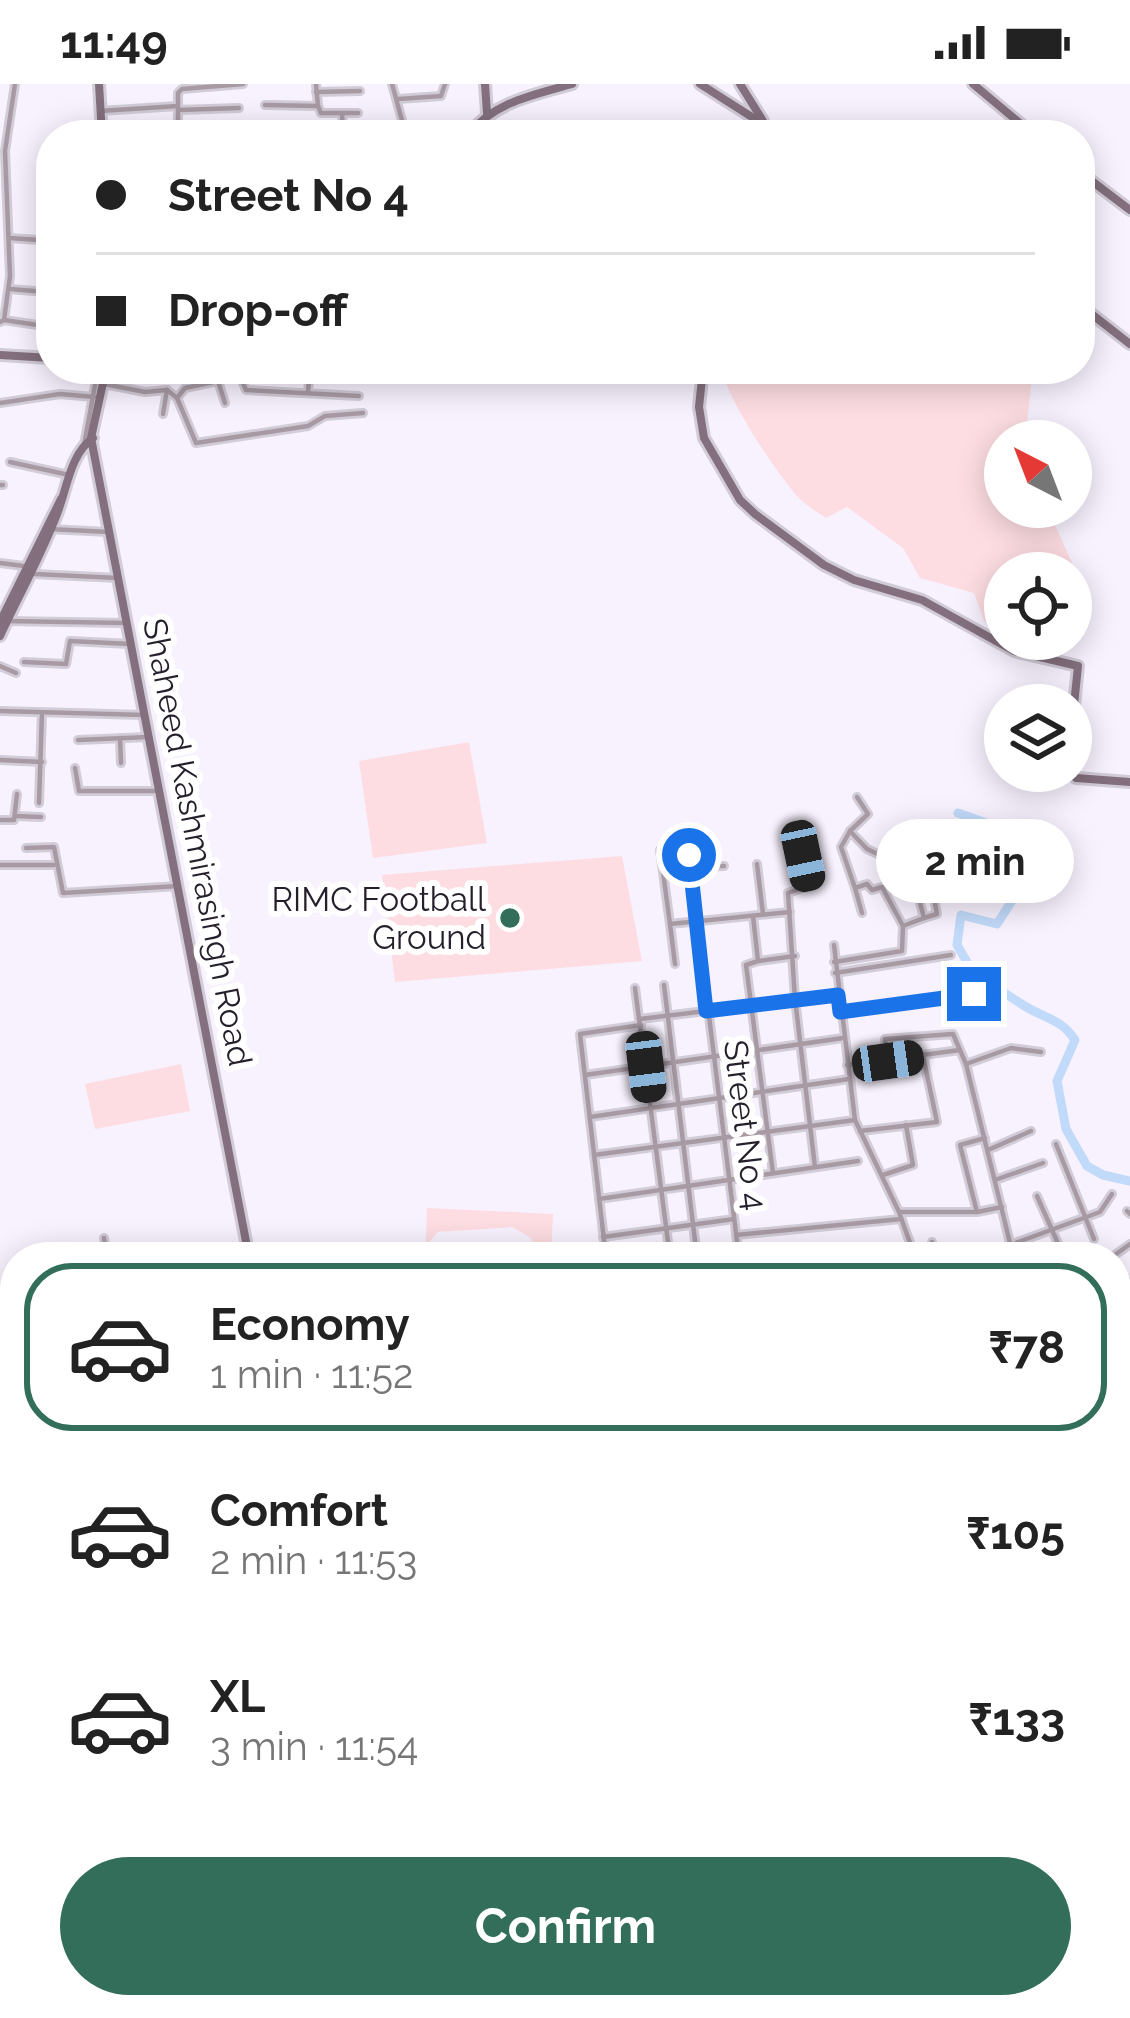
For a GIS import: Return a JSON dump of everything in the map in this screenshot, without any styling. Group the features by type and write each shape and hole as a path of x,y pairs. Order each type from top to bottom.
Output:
{"street":[{"path":"15,84 5,151 9,288 2,321 36,325"},
{"path":"99,84 101,120"},
{"path":"177,120 182,89 243,84"},
{"path":"392,84 403,120"},
{"path":"398,99 441,96 445,84"},
{"path":"485,84 488,113"},
{"path":"482,120 488,113 572,84"},
{"path":"700,84 751,120"},
{"path":"740,84 760,120"},
{"path":"973,84 1016,120"},
{"path":"358,113 321,113 316,88 360,91"},
{"path":"266,105 318,106"},
{"path":"100,111 238,108"},
{"path":"342,113 342,120"},
{"path":"1095,183 1130,210"},
{"path":"6,240 36,241"},
{"path":"0,268 9,268"},
{"path":"9,288 36,291"},
{"path":"1095,317 1130,344"},
{"path":"0,356 36,357"},
{"path":"90,438 98,384"},
{"path":"0,636 2,621 90,438 104,384 145,392 166,390 177,398 196,443 363,413"},
{"path":"177,398 184,388 203,384"},
{"path":"219,384 225,404"},
{"path":"243,384 246,390 359,396"},
{"path":"308,392 309,384"},
{"path":"701,384 704,438 740,500 755,514 824,565 854,580 922,600 1014,651 1078,667 1076,684"},
{"path":"163,414 166,390"},
{"path":"0,403 60,394 94,397"},
{"name":"Shaheed Kashmirasingh Road","path":"90,438 248,1242"},
{"name":"Shaheed Kashmirasingh Road","path":"90,438 248,1242"},
{"path":"10,462 69,475"},
{"path":"47,529 110,532"},
{"path":"0,563 26,572 118,578"},
{"path":"2,621 127,623"},
{"path":"24,662 65,664 70,640 130,644"},
{"path":"0,666 16,673"},
{"path":"0,711 144,716"},
{"path":"39,803 42,712"},
{"path":"78,740 148,737"},
{"path":"121,738 121,763"},
{"path":"0,760 42,762"},
{"path":"75,768 79,790 158,791"},
{"path":"1092,779 1130,782"},
{"path":"0,820 12,821 17,794"},
{"path":"857,797 868,814 850,831 841,850 862,913"},
{"path":"15,816 41,817"},
{"path":"850,831 867,849 884,856"},
{"path":"923,918 912,873 949,867 979,834"},
{"path":"26,848 53,847 63,893 178,886"},
{"path":"660,850 675,964"},
{"path":"962,853 976,860 993,882"},
{"name":"Street No 4","path":"689,855 737,1242"},
{"path":"803,856 809,885 789,892 815,1167"},
{"path":"757,864 763,914"},
{"path":"0,865 56,865"},
{"path":"690,868 724,866"},
{"path":"833,962 902,951 903,926 883,888 872,890 867,884 855,888"},
{"path":"903,926 936,915 934,898"},
{"path":"670,923 790,912"},
{"path":"753,916 758,961"},
{"path":"834,945 855,1120 909,1242"},
{"path":"835,973 951,955"},
{"path":"773,1173 746,964 795,956"},
{"path":"664,985 695,1242"},
{"path":"635,988 668,1242"},
{"path":"840,1012 971,993 988,1022"},
{"path":"604,1242 580,1034 668,1016 838,995"},
{"path":"888,1061 885,1039 951,1033 966,1064 1013,1242"},
{"path":"585,1075 843,1038"},
{"path":"966,1064 1011,1048 1041,1052"},
{"path":"847,1065 961,1050"},
{"path":"860,1131 938,1120 923,1056"},
{"path":"590,1117 849,1079"},
{"path":"594,1155 855,1120"},
{"path":"881,1176 913,1165 906,1125"},
{"path":"988,1150 1031,1131"},
{"path":"977,1212 960,1145 985,1138"},
{"path":"1056,1144 1094,1239"},
{"path":"599,1199 858,1161"},
{"path":"995,1180 1043,1163"},
{"path":"1021,1242 1102,1211 1112,1194"},
{"path":"1037,1196 1057,1242"},
{"path":"736,1235 1002,1208"},
{"path":"603,1237 734,1219"},
{"path":"104,1238 105,1242"}],"shaded area":[{"path":"727,384 1031,384 1027,420 984,420 984,528 1056,528 1067,552 984,552 984,621 974,593 920,578 903,548 847,507 826,518 808,505 755,438"},
{"path":"469,742 487,843 373,858 359,761"},
{"name":"RIMC Football Ground","path":"622,856 642,961 395,982 382,875"},
{"path":"181,1064 190,1111 95,1129 85,1084"},
{"path":"427,1208 553,1214 552,1242 532,1242 512,1227 438,1232 426,1242"}],"waterway":[{"path":"958,813 992,825 1019,851 1013,899 997,924 961,915 957,945 977,979 1057,1022 1075,1040 1057,1081 1066,1129 1087,1166 1130,1181"}],"place":[{"name":"RIMC Football Ground","path":"510,918"}],"route":[{"path":"689,855 706,1011 838,995 840,1012 974,994"}]}
